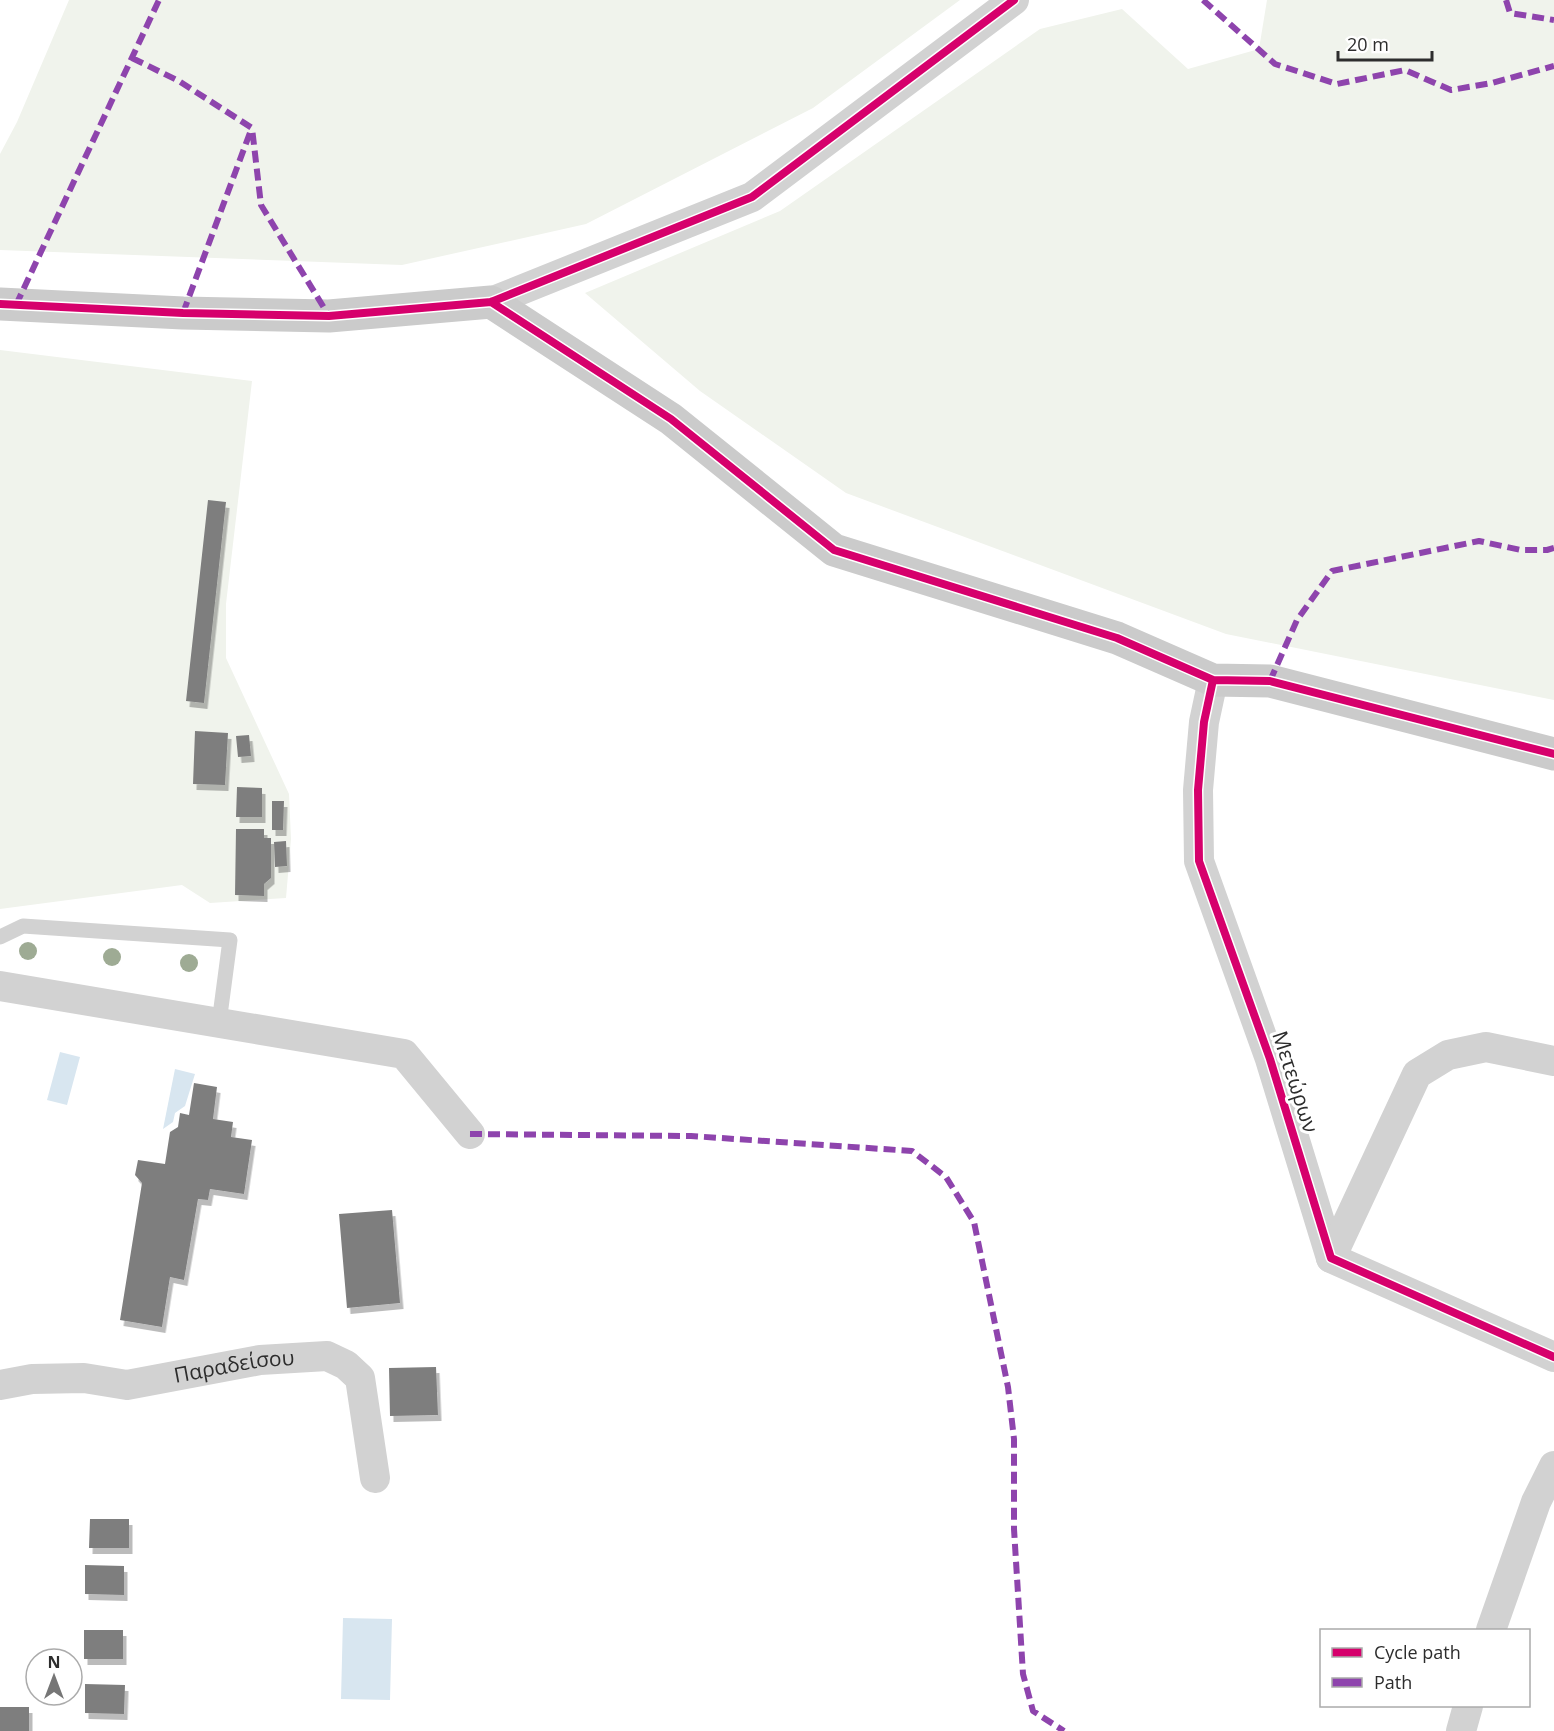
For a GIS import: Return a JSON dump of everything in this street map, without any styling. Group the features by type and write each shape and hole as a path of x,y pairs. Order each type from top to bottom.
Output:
{"street":[{"path":"0,304 183,313 329,316 491,302 752,197 1014,0"},
{"path":"491,302 671,419 834,550 1117,638 1213,680 1270,681 1554,754"},
{"name":"Μετεώρων","path":"1213,680 1204,722 1198,790 1199,861 1270,1059 1331,1258"},
{"path":"0,986 404,1054 470,1134"},
{"path":"1554,1061 1486,1047 1448,1055 1417,1074 1331,1258 1554,1357"},
{"name":"Παραδείσου","path":"0,1385 32,1379 84,1378 127,1385 260,1360 327,1356 346,1365 360,1378 375,1478"},
{"path":"1491,1629 1536,1502 1554,1466"},
{"path":"1461,1731 1468,1707"}],"lane":[{"path":"0,937 23,926 230,939 219,1023"}],"shaded area":[{"path":"69,0 960,0 813,108 586,224 402,265 0,250 0,154 17,122"},
{"path":"1267,0 1554,0 1554,700 1226,634 846,493 700,391 585,293 780,211 1040,29 1122,9 1188,69 1259,49"},
{"path":"0,350 252,381 226,604 226,658 289,794 291,839 286,898 210,903 182,885 0,909"},
{"path":"60,1052 80,1057 67,1105 47,1100"},
{"path":"175,1069 195,1074 185,1106 175,1113 173,1122 163,1129"},
{"path":"343,1618 392,1619 390,1700 341,1699"}],"building":[{"path":"208,500 226,502 204,703 186,701"},
{"path":"195,731 228,733 225,785 193,784"},
{"path":"249,735 251,756 238,757 236,736"},
{"path":"237,787 262,788 262,817 236,817"},
{"path":"272,801 284,801 283,830 272,830"},
{"path":"236,829 264,829 264,838 271,838 271,878 264,884 264,896 235,895"},
{"path":"286,841 287,866 275,867 274,842"},
{"path":"194,1083 217,1087 213,1119 233,1122 231,1137 252,1140 244,1194 210,1189 208,1200 198,1199 184,1280 170,1277 162,1327 120,1320 142,1183 135,1175 138,1160 165,1164 170,1132 178,1127 180,1113 189,1115"},
{"path":"392,1210 400,1303 347,1308 339,1214"},
{"path":"436,1367 438,1415 390,1416 389,1368"},
{"path":"90,1519 129,1519 129,1548 89,1548"},
{"path":"85,1565 124,1566 124,1595 85,1594"},
{"path":"84,1630 123,1630 123,1659 84,1659"},
{"path":"85,1684 125,1685 124,1714 85,1713"},
{"path":"0,1707 29,1707 29,1731 0,1731"}],"marked path":[{"path":"16,305 159,0"},
{"path":"1203,0 1275,64 1337,84 1405,70 1451,90 1492,83 1554,66"},
{"path":"1506,0 1510,13 1554,20"},
{"path":"132,58 179,81 252,128 261,205 329,316"},
{"path":"183,313 251,130"},
{"path":"1270,681 1297,620 1332,571 1479,541 1521,550 1554,548"},
{"path":"470,1134 691,1136 912,1151 946,1177 974,1222 1008,1387 1014,1439 1014,1529 1023,1674 1033,1711 1064,1731"}],"cycle path":[{"path":"0,304 183,313 329,316 491,302 752,197 1014,0"},
{"path":"491,302 671,419 834,550 1117,638 1213,680 1270,681 1554,754"},
{"path":"1213,680 1204,722 1198,790 1199,861 1270,1059 1331,1258 1554,1357"}]}
